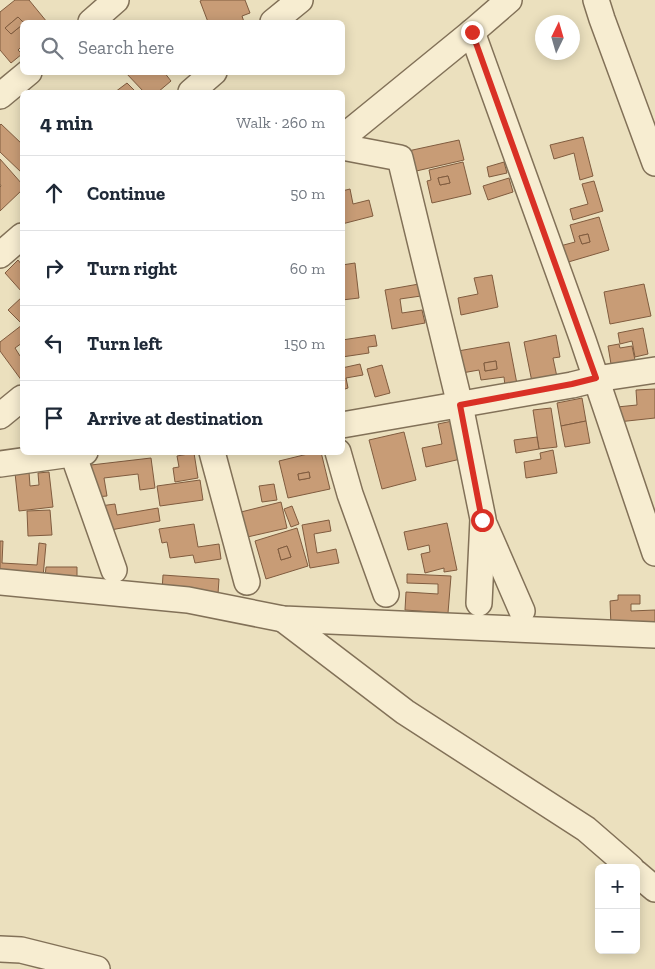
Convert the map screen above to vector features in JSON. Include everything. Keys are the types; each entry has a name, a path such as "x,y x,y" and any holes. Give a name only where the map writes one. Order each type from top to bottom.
{"street":[{"path":"93,20 116,0"},
{"path":"275,20 300,0"},
{"path":"345,136 472,32 508,0"},
{"path":"596,0 655,163"},
{"path":"472,32 596,378 655,553"},
{"path":"0,96 26,75"},
{"path":"193,90 211,75"},
{"path":"345,148 400,158 460,405 482,520 522,611"},
{"path":"0,255 20,238"},
{"path":"345,424 460,405 596,378 655,370"},
{"path":"0,416 20,400"},
{"path":"0,464 65,455"},
{"path":"80,455 114,570"},
{"path":"213,455 247,582"},
{"path":"339,455 350,494 386,594"},
{"path":"479,603 482,520"},
{"path":"0,582 188,600 283,619 655,635"},
{"path":"283,619 405,712 586,829 626,864"},
{"path":"640,876 655,889"},
{"path":"0,949 21,950 97,969"}],"building":[{"path":"15,0 29,0 45,20 21,20 18,17 5,28 11,34 20,27 20,48 18,50 20,56 11,63 0,50 0,12"},
{"path":"245,0 250,13 242,16 243,20 207,20 200,1"},
{"path":"18,17 21,20 20,27 11,34 5,28"},
{"path":"128,75 166,75 171,81 160,90 142,90"},
{"path":"127,83 134,90 118,90"},
{"path":"0,125 20,142 20,171 0,152"},
{"path":"583,137 593,176 580,180 574,153 554,159 550,145"},
{"path":"459,140 464,160 412,172 408,151"},
{"path":"0,159 20,182 20,192 0,211 1,186"},
{"path":"463,162 471,194 432,203 427,181 431,180 429,170","holes":["448,176 450,183 440,185 438,178"]},
{"path":"504,162 507,173 489,177 487,167"},
{"path":"448,176 450,183 440,185 438,178"},
{"path":"509,178 513,192 488,200 483,186"},
{"path":"594,181 603,211 573,220 570,209 588,204 582,184"},
{"path":"350,189 353,204 369,200 373,216 345,223 345,190"},
{"path":"599,217 609,250 565,263 560,246 575,242 570,225","holes":["588,234 590,242 582,244 579,236"]},
{"path":"588,234 590,242 582,244 579,236"},
{"path":"18,260 20,262 20,290 5,273"},
{"path":"355,263 359,298 345,300 345,265"},
{"path":"492,275 498,307 461,315 458,298 478,294 474,278"},
{"path":"419,284 421,296 400,299 402,313 422,310 425,323 392,329 385,290"},
{"path":"644,284 651,316 610,324 604,292"},
{"path":"20,299 20,322 8,310"},
{"path":"20,327 20,344 15,348 20,356 20,378 0,351 0,342"},
{"path":"643,328 648,354 635,357 632,341 620,344 618,333"},
{"path":"375,335 377,346 368,347 369,353 345,357 345,340"},
{"path":"556,335 560,357 553,358 557,377 532,382 524,342"},
{"path":"509,342 517,384 505,386 504,377 481,380 479,370 462,373 458,351","holes":["496,361 497,369 485,371 484,363"]},
{"path":"619,344 620,348 632,346 635,360 611,364 608,346"},
{"path":"496,361 497,369 485,371 484,363"},
{"path":"360,364 363,375 346,378 348,388 345,389 345,367"},
{"path":"382,365 390,393 375,397 367,369"},
{"path":"655,389 655,418 618,422 617,407 637,405 636,390"},
{"path":"582,398 586,421 561,426 557,403"},
{"path":"551,408 557,447 539,449 533,410"},
{"path":"457,420 465,458 426,467 422,448 442,444 438,424"},
{"path":"586,421 590,443 565,447 561,426"},
{"path":"404,432 416,480 382,489 369,440"},
{"path":"537,437 539,449 516,453 514,440"},
{"path":"553,450 557,473 526,478 524,462 541,459 540,453"},
{"path":"194,455 198,478 175,482 173,468 179,467 177,456"},
{"path":"304,455 322,455 330,489 288,498 279,461","holes":["309,472 310,478 299,480 298,474"]},
{"path":"151,458 155,488 140,490 138,474 104,478 107,496 95,497 91,465"},
{"path":"29,472 30,486 39,485 38,473 49,472 53,507 19,511 15,473"},
{"path":"309,472 310,478 299,480 298,474"},
{"path":"200,480 203,500 160,506 157,486"},
{"path":"274,484 277,500 262,502 259,486"},
{"path":"281,502 287,528 243,538 237,513"},
{"path":"115,504 117,515 158,508 160,521 105,531 100,506"},
{"path":"292,506 299,524 291,527 284,509"},
{"path":"50,510 52,535 28,536 27,511"},
{"path":"329,520 331,531 314,534 317,553 336,549 339,563 310,568 302,525"},
{"path":"447,523 457,570 444,572 444,568 425,573 421,554 430,552 429,545 408,550 404,532"},
{"path":"194,524 198,547 219,544 221,559 195,563 193,555 170,558 167,542 162,543 159,529"},
{"path":"297,528 308,566 266,579 255,541","holes":["287,546 291,557 281,560 278,549"]},
{"path":"0,541 3,541 2,563 37,565 39,543 46,544 43,577 0,574"},
{"path":"287,546 291,557 281,560 278,549"},
{"path":"46,567 77,567 77,578 45,577"},
{"path":"407,574 451,576 448,613 405,610 406,592 438,594 438,584 407,583"},
{"path":"163,575 219,579 218,594 162,591"},
{"path":"618,595 640,595 640,604 631,604 631,611 655,610 655,625 611,626 610,601 618,600"}],"route":[{"path":"472,32 596,378 460,405 482,520"}]}
